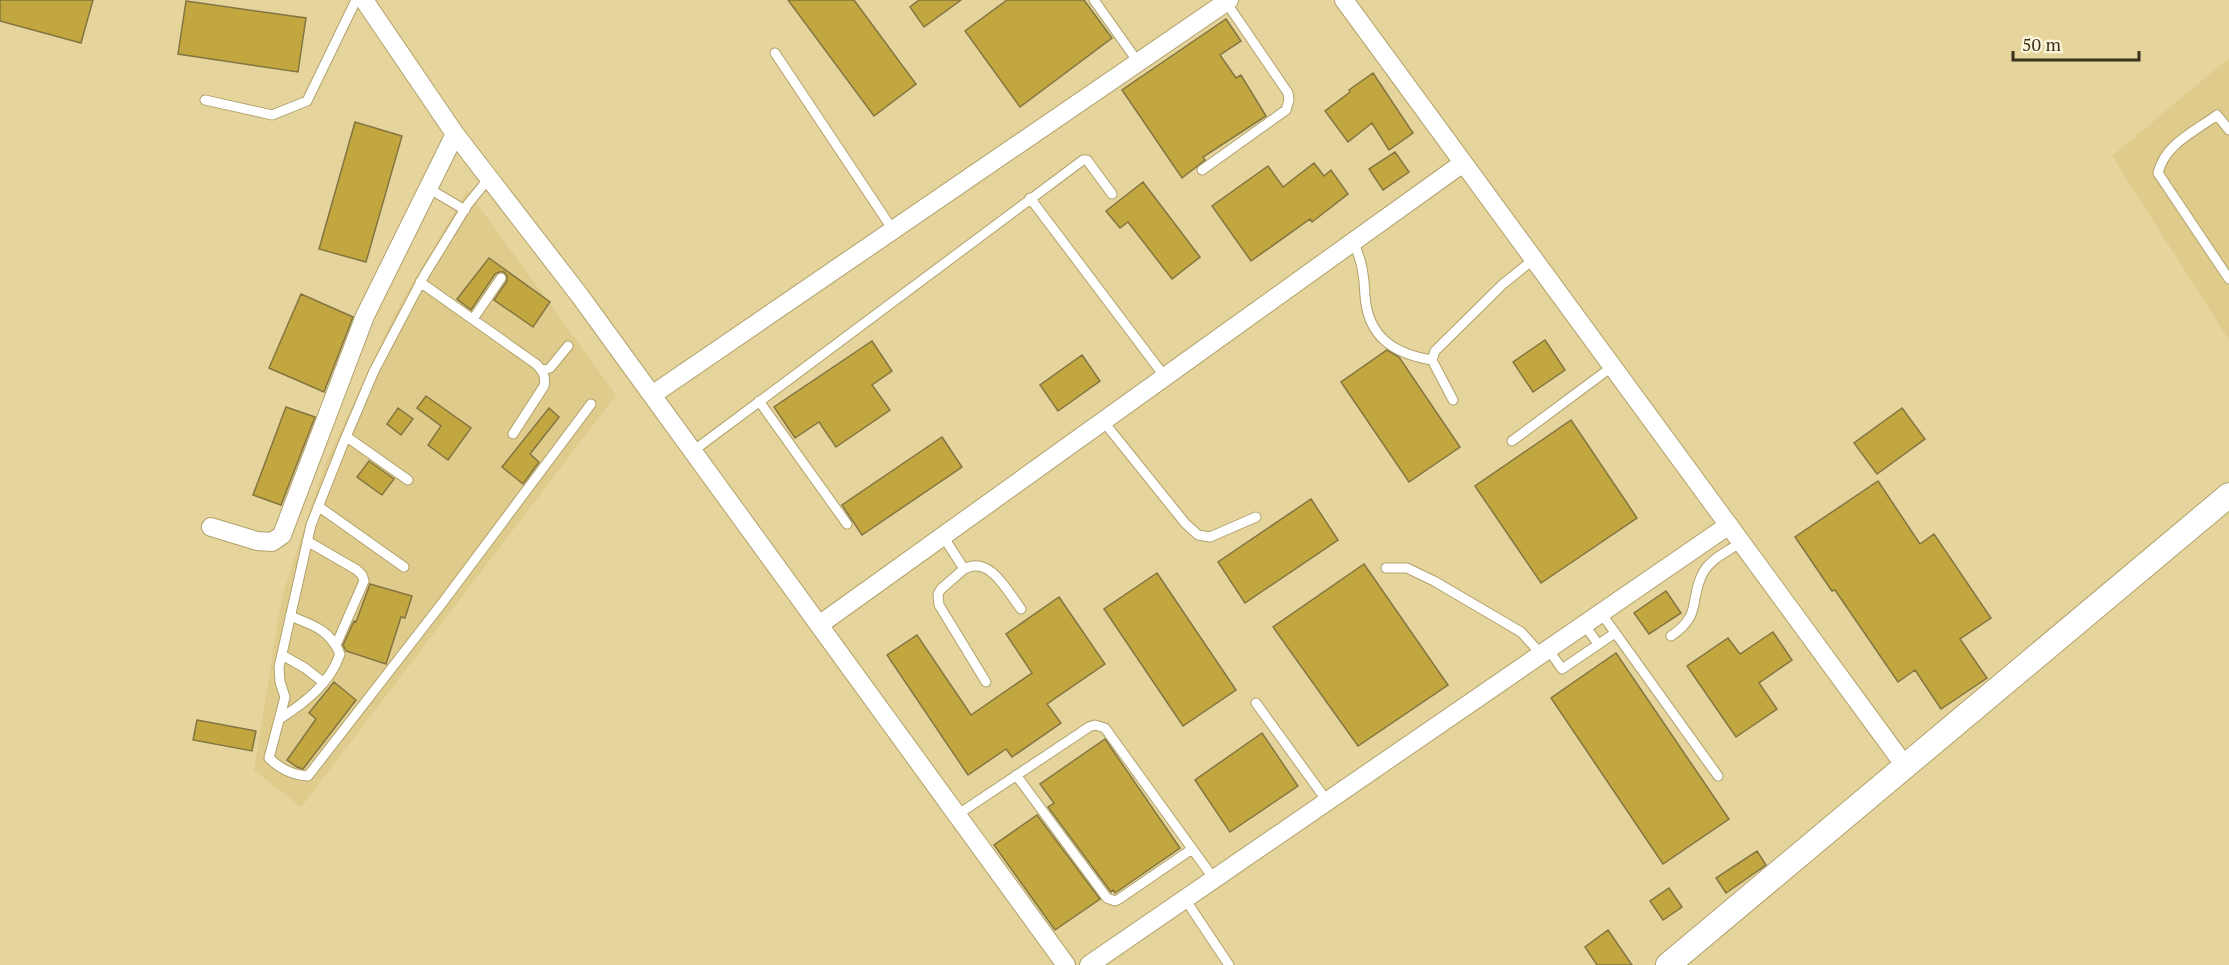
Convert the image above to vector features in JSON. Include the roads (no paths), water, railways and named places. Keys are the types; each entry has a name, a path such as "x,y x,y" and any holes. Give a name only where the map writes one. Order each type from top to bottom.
{"street":[{"path":"364,0 455,134 580,296 1066,965"},
{"path":"1344,0 1905,766"},
{"path":"652,395 1227,1"},
{"path":"211,526 257,541 272,542 282,535 365,316 455,134"},
{"path":"819,625 1463,163"},
{"path":"1668,965 2229,495"},
{"path":"1089,965 1729,525"}],"lane":[{"path":"205,100 272,115 307,101 356,0"},
{"path":"1094,0 1138,62"},
{"path":"1202,170 1286,110 1290,100 1288,93 1227,1"},
{"path":"775,53 893,230"},
{"path":"2229,130 2217,116 2170,148 2161,160 2158,173 2229,279"},
{"path":"693,451 1084,159 1112,194"},
{"path":"489,178 465,210 420,282 374,371 318,506 307,542 279,667 280,682 285,697 269,758 287,772 298,776 308,776 443,602 591,404"},
{"path":"428,188 465,210"},
{"path":"1030,198 1165,377"},
{"path":"1353,242 1361,258 1369,315 1376,331 1384,341 1410,357 1431,360"},
{"path":"1431,360 1435,351 1503,284 1534,259"},
{"path":"473,319 501,278"},
{"path":"420,282 542,370 546,378 544,386 513,434"},
{"path":"542,370 550,368 568,346"},
{"path":"1431,360 1453,400"},
{"path":"1512,441 1612,366"},
{"path":"759,401 848,524"},
{"path":"1103,421 1185,523 1198,535 1210,537 1256,517"},
{"path":"346,437 408,480"},
{"path":"318,506 404,567"},
{"path":"943,536 964,569"},
{"path":"307,542 357,570 364,581 336,645"},
{"path":"1671,636 1685,627 1693,613 1703,572 1710,564 1741,542"},
{"path":"986,682 939,605 938,594 964,569 977,564 987,567 1021,609"},
{"path":"1386,568 1407,568 1434,581 1521,632 1562,669 1615,633"},
{"path":"1601,613 1718,776"},
{"path":"281,718 310,698 334,669 340,654 336,645 324,632 290,616"},
{"path":"1584,624 1598,644"},
{"path":"282,655 323,682"},
{"path":"1256,703 1327,801"},
{"path":"957,815 1089,727 1100,725 1106,728 1214,879"},
{"path":"1017,775 1110,900 1119,899 1192,849"},
{"path":"1185,899 1229,965"}]}
